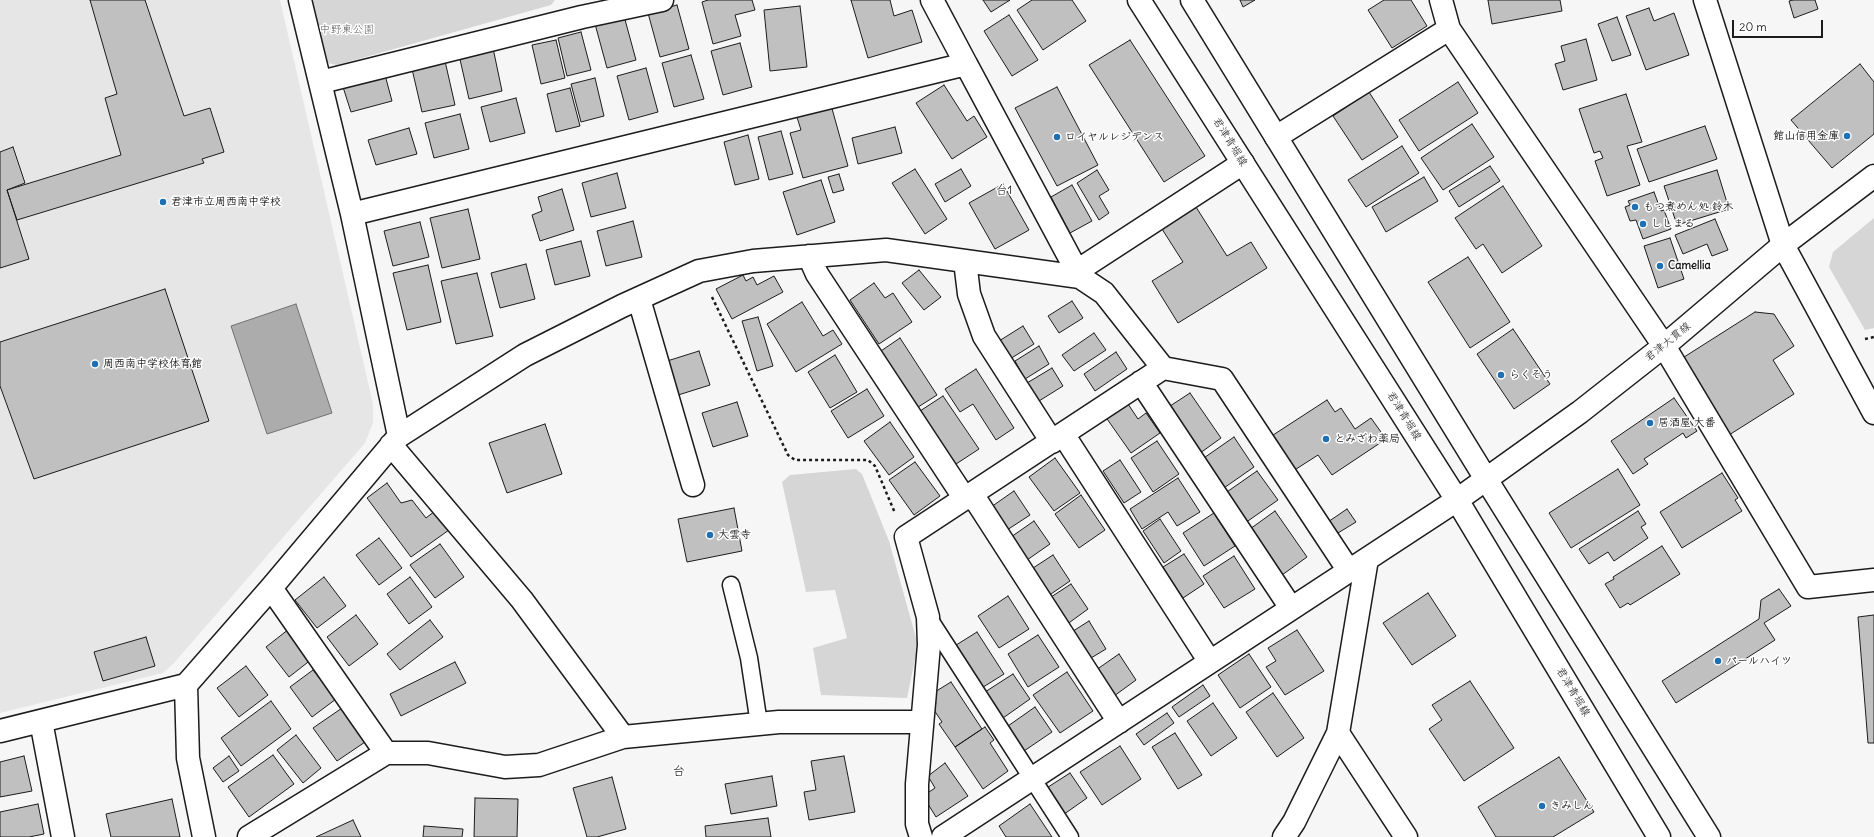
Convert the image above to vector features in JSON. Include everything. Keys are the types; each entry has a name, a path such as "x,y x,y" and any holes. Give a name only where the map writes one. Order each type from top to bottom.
{"street":[{"path":"300,0 352,214 395,440 522,600 623,737"},
{"path":"321,82 580,9 662,0"},
{"path":"932,0 1078,274 1104,293 1163,368 1222,379 1358,565 1338,733 1294,822 1284,837"},
{"name":"君津青堀線","path":"1139,0 1457,500 1659,837"},
{"path":"1192,0 1486,479 1709,837"},
{"path":"1440,0 1449,29 1664,346 1808,587 1874,580"},
{"path":"1705,0 1783,245 1874,413"},
{"path":"1276,137 1449,29"},
{"path":"352,214 966,64"},
{"path":"0,731 186,685 271,588 395,440 525,355 699,271 753,261 886,250 1078,274 1243,163"},
{"name":"君津大貫線","path":"943,837 1457,500 1580,412 1664,346 1783,245 1874,176"},
{"path":"809,256 817,274 1119,722"},
{"path":"965,261 969,294 984,336 1057,438 1210,662"},
{"path":"639,299 693,485"},
{"path":"921,837 918,824 917,784 929,645 928,616 906,537 1163,368"},
{"path":"1141,382 1292,608"},
{"path":"271,588 386,753"},
{"path":"186,685 188,758 204,837"},
{"path":"41,721 63,837"},
{"path":"249,837 386,753 428,753 505,767 539,765 623,737 779,722 922,722"},
{"path":"1338,733 1406,837"}],"lane":[{"path":"731,585 749,658 759,724"},
{"path":"928,616 1070,837"}],"path":[{"path":"699,271 788,455 795,460 868,460 875,466 906,537"}],"shaded area":[{"name":"君津市立周西南中学校","path":"0,0 280,0 373,404 373,423 365,443 174,663 163,673 0,713"},
{"path":"296,304 332,413 267,434 231,326"}],"green space":[{"name":"中野東公園","path":"309,0 555,0 551,5 337,65 328,63 322,57"},
{"path":"1874,218 1874,328 1865,330 1829,267 1833,252"},
{"path":"856,469 862,474 889,541 918,645 907,698 821,695 813,648 847,638 835,590 806,592 782,482 790,475"}],"building":[{"path":"90,0 145,0 184,116 210,108 224,152 202,159 204,163 17,220 7,190 121,155 105,98 117,94"},
{"path":"708,0 752,0 755,10 735,15 741,36 713,44 702,2"},
{"path":"851,0 890,0 894,16 912,10 922,42 868,58"},
{"path":"983,0 1010,0 991,12"},
{"path":"1032,0 1072,0 1086,21 1043,50 1017,10"},
{"path":"1240,0 1255,0 1243,7"},
{"path":"1384,0 1411,0 1427,26 1392,48 1368,10"},
{"path":"1488,0 1560,0 1562,11 1492,24"},
{"path":"1815,0 1818,9 1794,18 1789,1"},
{"path":"677,5 689,49 660,57 648,13"},
{"path":"800,6 807,67 770,71 764,10"},
{"path":"1649,8 1654,21 1674,13 1689,55 1646,70 1626,16"},
{"path":"1009,15 1038,60 1012,76 984,31"},
{"path":"624,16 636,60 607,68 595,24"},
{"path":"1617,17 1631,55 1612,61 1598,24"},
{"path":"581,32 591,70 567,76 558,38"},
{"path":"1586,39 1597,80 1563,90 1555,64 1565,61 1561,46"},
{"path":"556,40 565,78 541,84 532,45"},
{"path":"1130,40 1205,156 1164,182 1089,65"},
{"path":"740,43 752,87 723,95 711,51"},
{"path":"493,48 502,91 469,99 459,55"},
{"path":"691,55 704,99 674,107 662,63"},
{"path":"445,61 455,105 422,112 412,69"},
{"path":"1860,64 1874,82 1874,134 1832,168 1791,120"},
{"path":"646,68 658,112 629,120 617,76"},
{"path":"385,75 392,101 351,112 343,87"},
{"path":"595,78 604,116 581,122 571,84"},
{"path":"1458,82 1478,113 1419,151 1399,120"},
{"path":"944,85 967,121 974,116 987,137 952,159 916,103"},
{"name":"ロイヤルレジデンス","path":"1057,87 1098,165 1057,186 1015,108"},
{"path":"570,88 580,126 556,132 547,94"},
{"path":"1369,92 1398,137 1362,160 1333,116"},
{"path":"1626,94 1642,142 1627,146 1640,185 1607,196 1595,161 1603,158 1600,151 1594,153 1579,109"},
{"path":"516,98 525,133 490,142 481,107"},
{"path":"831,105 848,166 803,178 790,133 801,130 796,114"},
{"path":"460,114 469,149 434,158 425,123"},
{"path":"1472,124 1494,157 1443,190 1421,158"},
{"path":"1705,126 1717,159 1649,182 1637,149"},
{"path":"895,127 902,153 858,164 852,138"},
{"path":"409,128 417,154 376,165 368,140"},
{"path":"781,131 793,174 769,180 758,137"},
{"path":"748,135 759,179 735,185 724,142"},
{"path":"1402,146 1419,173 1366,207 1348,180"},
{"path":"13,147 25,183 7,190 29,259 0,268 0,152"},
{"path":"1490,166 1500,181 1459,207 1449,191"},
{"path":"915,169 947,219 925,234 892,183"},
{"path":"961,169 971,186 945,202 935,184"},
{"path":"1097,170 1109,190 1099,196 1109,213 1099,220 1077,183"},
{"path":"1717,170 1729,209 1677,225 1664,186"},
{"path":"617,173 626,208 591,217 582,183"},
{"path":"839,174 844,190 833,193 828,177"},
{"path":"1424,177 1438,201 1386,232 1372,207"},
{"path":"821,180 835,222 797,235 783,192"},
{"path":"1003,184 1029,230 995,249 969,203"},
{"path":"1072,185 1092,221 1070,233 1051,197"},
{"path":"1503,186 1542,246 1502,273 1483,244 1476,249 1455,218"},
{"path":"562,189 574,230 540,241 532,215 542,211 538,197"},
{"path":"1654,192 1661,211 1664,210 1671,229 1643,239 1636,220 1630,221 1625,207 1630,205 1628,201"},
{"path":"1196,207 1227,256 1251,242 1267,268 1178,323 1152,281 1183,262 1162,229"},
{"path":"468,209 480,259 442,268 430,218"},
{"path":"1715,219 1728,250 1712,256 1707,244 1683,254 1675,235"},
{"path":"633,221 642,257 606,266 597,231"},
{"path":"420,222 429,257 393,266 384,231"},
{"path":"1670,238 1684,279 1658,288 1644,246"},
{"path":"581,241 590,276 555,285 546,250"},
{"path":"1468,257 1510,322 1470,348 1428,282"},
{"path":"526,264 535,299 500,308 491,273"},
{"path":"428,265 441,322 407,330 393,273"},
{"path":"919,270 941,297 924,310 902,283"},
{"path":"477,273 493,336 456,344 441,281"},
{"path":"743,275 746,281 753,277 757,285 774,276 783,292 732,319 716,289"},
{"path":"874,283 885,298 893,293 912,322 879,344 850,300"},
{"name":"周西南中学校体育館","path":"165,289 209,421 34,479 0,386 0,342"},
{"path":"1072,301 1083,318 1059,333 1048,316"},
{"path":"802,302 823,336 833,330 842,344 796,372 767,324"},
{"path":"1755,312 1774,314 1794,346 1773,360 1794,394 1729,435 1681,359"},
{"path":"758,317 773,366 757,371 742,321"},
{"path":"1023,326 1034,344 1010,359 999,341"},
{"path":"1513,329 1550,384 1514,409 1477,354"},
{"path":"1094,333 1106,350 1074,371 1062,355"},
{"path":"900,338 937,395 915,409 878,353"},
{"path":"1039,346 1049,364 1025,379 1015,361"},
{"path":"699,351 710,385 675,396 664,362"},
{"path":"1116,352 1127,369 1095,391 1084,374"},
{"path":"835,355 857,392 830,408 808,372"},
{"path":"1052,368 1063,386 1039,401 1027,383"},
{"path":"976,369 1014,428 996,440 973,404 960,412 945,389"},
{"path":"867,389 884,416 848,438 831,411"},
{"path":"1190,393 1221,438 1196,456 1164,410"},
{"path":"943,396 979,449 953,466 917,413"},
{"path":"1674,398 1697,431 1686,438 1683,433 1644,459 1648,464 1633,474 1611,441"},
{"path":"1327,400 1335,412 1341,408 1355,429 1371,418 1386,439 1332,475 1318,455 1293,471 1270,437"},
{"path":"1126,401 1138,419 1146,413 1160,433 1131,453 1105,416"},
{"path":"737,402 748,436 713,447 702,413"},
{"path":"890,422 914,457 889,475 864,441"},
{"path":"545,424 562,474 507,493 489,443"},
{"path":"1234,437 1254,467 1221,490 1201,460"},
{"path":"1157,441 1179,474 1153,492 1131,458"},
{"path":"1055,458 1080,493 1054,511 1029,477"},
{"path":"1120,460 1141,492 1124,503 1103,471"},
{"path":"915,462 940,496 914,515 889,480"},
{"path":"1618,469 1640,505 1571,548 1549,513"},
{"path":"1257,471 1278,500 1245,523 1224,494"},
{"path":"1722,473 1738,498 1735,500 1742,511 1682,548 1660,512"},
{"path":"1178,478 1200,512 1177,526 1168,512 1142,529 1130,509"},
{"path":"387,483 401,503 412,500 426,518 435,511 449,530 411,557 367,498"},
{"path":"1014,491 1030,515 1007,530 991,507"},
{"path":"1081,495 1105,530 1079,548 1055,514"},
{"name":"大雲寺","path":"734,508 742,551 687,562 678,519"},
{"path":"1347,509 1356,522 1333,536 1325,524"},
{"path":"1275,511 1307,557 1282,575 1250,529"},
{"path":"1638,511 1646,524 1641,527 1648,538 1614,561 1608,552 1589,564 1579,549"},
{"path":"1214,513 1235,546 1204,566 1183,533"},
{"path":"1160,519 1181,551 1164,563 1143,531"},
{"path":"1034,521 1050,544 1027,560 1011,537"},
{"path":"379,538 402,568 379,585 356,555"},
{"path":"440,544 464,577 435,598 410,565"},
{"path":"1662,546 1680,574 1630,605 1628,603 1620,608 1605,584 1614,579 1613,577"},
{"path":"1184,554 1204,584 1183,598 1163,567"},
{"path":"1053,555 1070,581 1048,596 1030,570"},
{"path":"1234,556 1255,589 1224,608 1203,576"},
{"path":"324,577 346,606 317,628 295,600"},
{"path":"410,577 432,607 409,624 387,594"},
{"path":"1071,584 1088,609 1066,625 1048,599"},
{"name":"パールハイツ","path":"1779,589 1791,606 1764,623 1775,640 1676,703 1662,681 1759,619 1761,600"},
{"path":"1428,593 1456,636 1412,665 1383,623"},
{"path":"1008,596 1029,629 999,648 978,616"},
{"path":"356,615 378,644 349,666 327,637"},
{"path":"1874,615 1874,743 1868,743 1858,617"},
{"path":"430,620 443,637 400,670 387,654"},
{"path":"1089,621 1106,649 1086,661 1070,633"},
{"path":"289,629 312,659 289,677 266,647"},
{"path":"1297,630 1324,671 1285,695 1266,667 1276,661 1268,648"},
{"path":"977,632 1004,674 980,689 953,647"},
{"path":"1038,635 1059,667 1028,687 1008,654"},
{"path":"146,637 155,666 103,681 94,652"},
{"path":"1119,654 1136,680 1114,696 1096,670"},
{"path":"1249,654 1271,687 1240,708 1218,675"},
{"path":"455,662 466,683 401,716 390,694"},
{"path":"246,666 268,695 239,717 217,688"},
{"path":"313,670 336,699 312,717 290,687"},
{"path":"1067,672 1093,711 1060,733 1033,695"},
{"path":"1013,674 1030,699 1003,718 985,692"},
{"path":"1470,681 1514,748 1464,781 1429,729 1442,720 1432,705"},
{"path":"951,682 982,729 955,747 939,724 942,722 932,707 936,704 930,695"},
{"path":"1203,685 1210,696 1179,717 1172,707"},
{"path":"1273,693 1304,738 1277,757 1246,712"},
{"path":"271,701 291,729 241,766 221,738"},
{"path":"1213,703 1237,738 1211,756 1187,721"},
{"path":"345,706 368,740 337,761 313,728"},
{"path":"1035,707 1052,732 1024,751 1008,726"},
{"path":"1167,713 1174,723 1144,745 1136,734"},
{"path":"985,727 994,740 990,743 1008,771 983,789 955,747"},
{"path":"1175,733 1202,775 1178,789 1152,747"},
{"path":"296,735 321,768 303,783 277,750"},
{"path":"1120,746 1141,779 1102,805 1080,772"},
{"path":"273,755 294,784 249,817 228,787"},
{"path":"24,756 32,791 0,797 0,762"},
{"path":"229,756 239,771 223,782 213,768"},
{"path":"844,756 855,812 809,820 804,792 816,790 811,761"},
{"path":"1559,757 1594,812 1553,837 1496,837 1478,807"},
{"path":"945,763 968,796 936,817 923,796 935,788 928,776"},
{"path":"1070,773 1087,798 1060,817 1042,791"},
{"path":"772,776 777,806 731,814 725,784"},
{"path":"612,777 626,829 597,837 587,837 573,788"},
{"path":"475,798 518,799 517,837 474,837"},
{"path":"172,799 180,837 111,837 106,814"},
{"path":"38,804 44,834 29,837 0,837 0,812"},
{"path":"1030,804 1052,837 1006,837 999,826"},
{"path":"768,818 771,837 706,837 705,826"},
{"path":"353,820 361,837 316,837"},
{"path":"424,826 463,829 462,837 423,837"}],"place":[{"name":"館山信用金庫","path":"1847,136"},
{"name":"ロイヤルレジデンス","path":"1057,137"},
{"name":"君津市立周西南中学校","path":"163,202"},
{"name":"もつ煮めん処 鈴木","path":"1635,207"},
{"name":"ししまる","path":"1643,224"},
{"name":"Camellia","path":"1660,266"},
{"name":"周西南中学校体育館","path":"95,364"},
{"name":"らくそう","path":"1501,375"},
{"name":"居酒屋 大番","path":"1650,423"},
{"name":"とみざわ薬局","path":"1326,439"},
{"name":"大雲寺","path":"710,535"},
{"name":"パールハイツ","path":"1718,661"},
{"name":"きみしん","path":"1542,806"}],"district":[{"name":"台1","path":"1004,191"},
{"name":"台","path":"679,771"}]}
